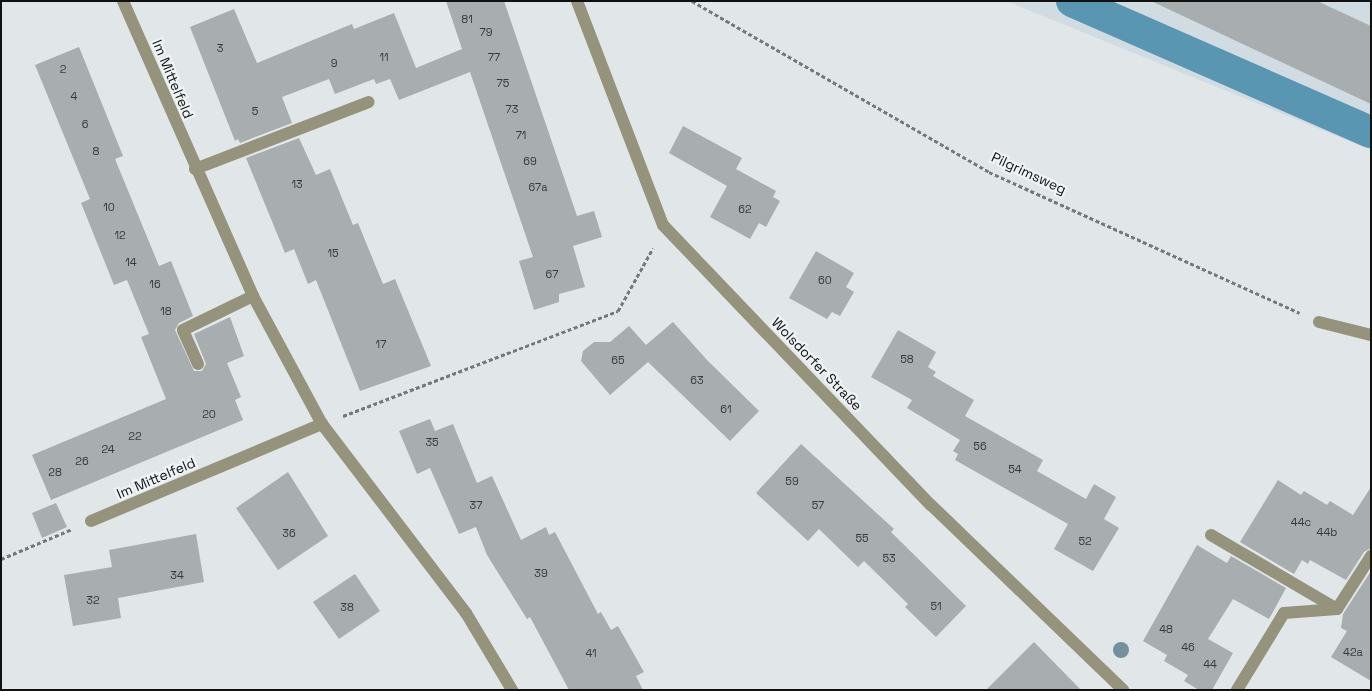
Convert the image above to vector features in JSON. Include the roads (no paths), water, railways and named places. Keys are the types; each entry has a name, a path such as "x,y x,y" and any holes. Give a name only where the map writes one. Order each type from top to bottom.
{"street":[{"name":"Im Mittelfeld","path":"123,1 253,296 322,424 466,613 512,690"},
{"name":"Wolsdorfer Straße","path":"577,1 653,205 663,225 931,505 1123,690"},
{"path":"195,168 370,102"},
{"path":"198,364 183,330 253,296"},
{"path":"1319,322 1371,335"},
{"name":"Im Mittelfeld","path":"91,522 322,424"},
{"path":"1211,535 1337,609"},
{"path":"1337,609 1371,556"},
{"path":"1237,690 1284,613 1337,609"}],"waterway":[{"path":"1072,1 1371,132"}]}
